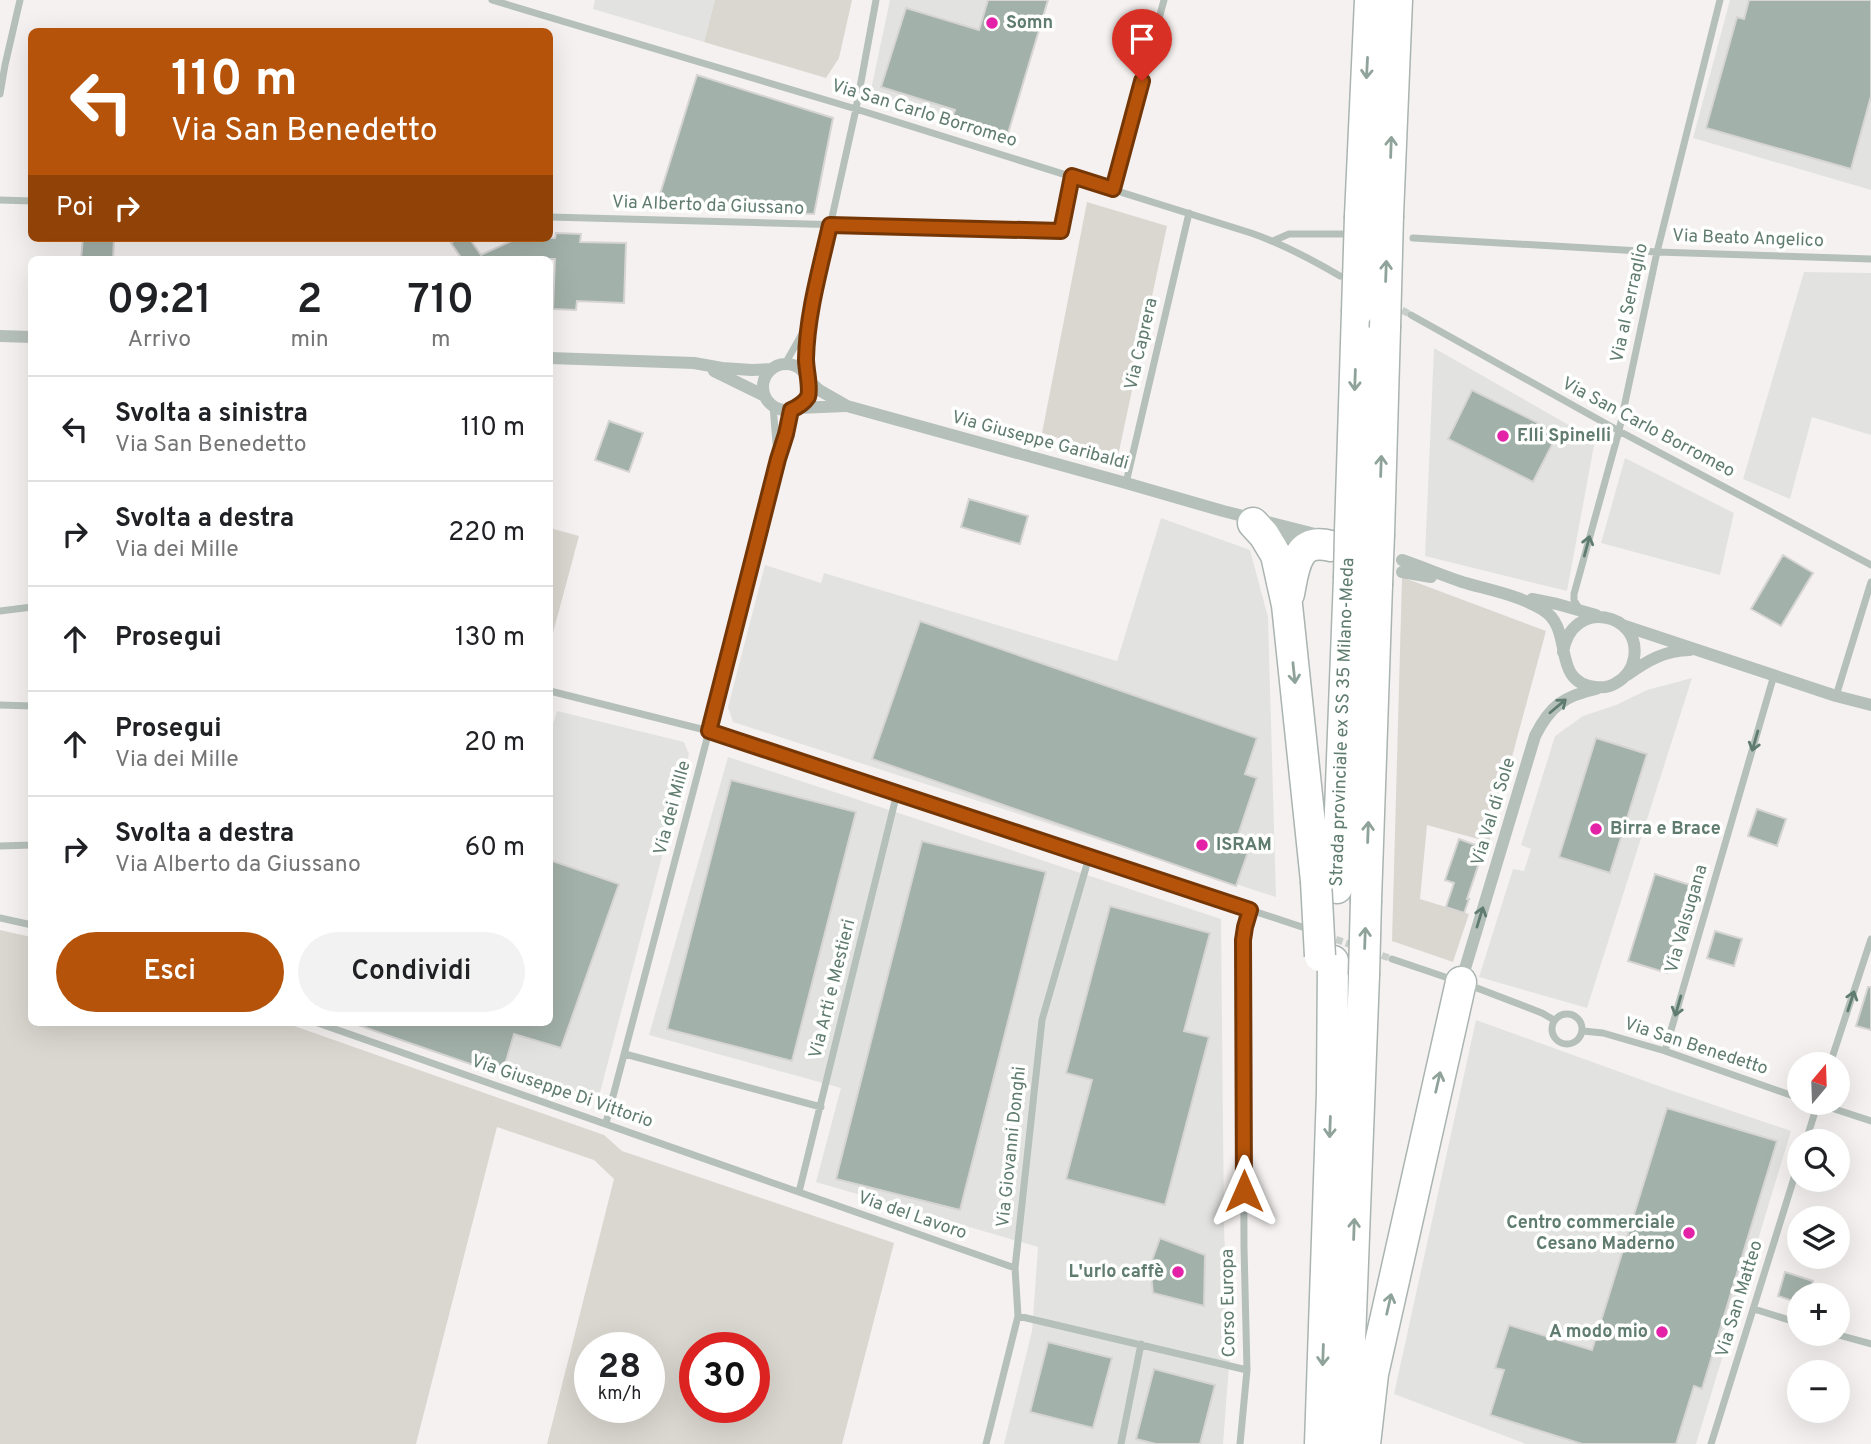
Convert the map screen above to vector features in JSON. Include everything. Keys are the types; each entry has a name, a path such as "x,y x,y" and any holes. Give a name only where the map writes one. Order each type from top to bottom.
{"highway":[{"name":"Strada provinciale ex SS 35 Milano-Meda","path":"1370,0 1363,222 1357,312 1330,542 1382,574"},
{"name":"Strada provinciale ex SS 35 Milano-Meda","path":"1346,1444 1366,900 1382,574 1379,534 1385,328 1363,222 1397,0"},
{"path":"1254,523 1264,535 1280,565 1326,885"},
{"path":"1287,605 1295,566 1301,554 1330,542"},
{"name":"Strada provinciale ex SS 35 Milano-Meda","path":"1320,1444 1332,1092 1326,958 1326,885 1382,574"},
{"path":"1365,1444 1373,1374 1461,982"}],"street":[{"path":"0,94 20,0"},
{"name":"Via San Carlo Borromeo","path":"492,0 856,108 1189,213 1273,241 1340,275"},
{"path":"694,363 732,379 778,409 794,409 807,397 810,389 809,321 856,108 876,0"},
{"path":"1113,189 1164,0"},
{"name":"Via al Serraglio","path":"1581,611 1574,600 1574,594 1619,431 1657,252 1720,0"},
{"name":"Via Alberto da Giussano","path":"553,217 1061,231 1072,176"},
{"path":"0,200 28,201"},
{"name":"Via Caprera","path":"1126,482 1189,213"},
{"path":"1273,241 1289,234 1363,222"},
{"name":"Via Beato Angelico","path":"1413,238 1657,252 1871,259"},
{"name":"Via San Carlo Borromeo","path":"1411,315 1619,431 1871,565"},
{"path":"769,401 764,382 767,374 779,366 809,321"},
{"path":"0,336 28,337"},
{"path":"553,358 694,363 752,370 779,366 797,367 808,379"},
{"name":"Via Giuseppe Garibaldi","path":"808,379 819,390 847,406 1126,482 1330,542"},
{"name":"Via dei Mille","path":"769,401 778,459"},
{"name":"Via Giuseppe Garibaldi","path":"794,409 847,406"},
{"name":"Via dei Mille","path":"606,1124 778,459 794,409"},
{"name":"Via Giuseppe Garibaldi","path":"1223,511 1254,523 1330,542"},
{"path":"1382,574 1462,582 1532,603 1553,617 1560,634 1565,663 1579,682 1590,686 1601,688 1613,685 1658,656 1673,651 1700,651"},
{"path":"1836,696 1871,582"},
{"path":"1515,597 1547,602 1612,619 1622,625 1700,651 1871,705"},
{"path":"0,611 28,608"},
{"path":"1563,652 1570,631 1578,623 1600,616"},
{"path":"1622,625 1630,634 1634,645 1634,657 1623,678"},
{"name":"Via Valsugana","path":"1665,1051 1774,675"},
{"name":"Via Val di Sole","path":"1461,982 1535,736 1554,707 1569,697 1601,688"},
{"path":"553,692 709,731 1305,929"},
{"path":"0,705 28,706"},
{"name":"Via Arti e Mestieri","path":"799,1192 897,793"},
{"path":"0,846 28,845"},
{"name":"Via Giovanni Donghi","path":"986,1444 1018,1316 1015,1268 1042,1020 1089,857"},
{"name":"Corso Europa","path":"1240,1444 1247,1370 1243,940 1250,910"},
{"path":"0,918 28,924"},
{"path":"1834,1052 1871,939"},
{"name":"Via San Benedetto","path":"1392,959 1461,982 1554,1020"},
{"name":"Via San Benedetto","path":"1566,1013 1578,1018 1583,1031 1578,1041 1567,1045 1557,1041 1552,1031 1554,1020 1566,1013"},
{"name":"Via Giuseppe Di Vittorio","path":"326,1026 799,1192"},
{"name":"Via San Benedetto","path":"1583,1031 1603,1033 1665,1051 1787,1094"},
{"path":"625,1054 821,1107"},
{"path":"1850,1114 1871,1121"},
{"name":"Via del Lavoro","path":"799,1192 1015,1268"},
{"name":"Via San Matteo","path":"1710,1444 1790,1192"},
{"path":"1754,1309 1787,1319"},
{"path":"1018,1316 1247,1370"},
{"path":"1850,1338 1871,1344"},
{"path":"1121,1444 1141,1344"}],"shaded area":[{"path":"595,0 715,0 704,42 593,9"},
{"path":"715,0 852,0 839,58 826,78 704,42"},
{"path":"890,0 1048,0 1006,140 869,99"},
{"path":"1730,0 1871,0 1871,190 1693,138"},
{"path":"1087,202 1167,226 1118,456 1042,433"},
{"path":"1804,272 1871,273 1871,435 1812,417 1790,499 1743,479"},
{"path":"1434,348 1595,440 1567,591 1425,556"},
{"path":"1625,458 1734,513 1720,575 1601,543"},
{"path":"1161,518 1250,550 1268,617 1276,897 733,722 728,707 765,565 821,583 824,573 1117,661"},
{"path":"553,529 579,536 553,633"},
{"path":"1402,577 1546,631 1489,842 1427,825 1420,899 1469,914 1453,962 1392,941"},
{"path":"1692,678 1587,1008 1479,977 1513,869 1524,871 1531,849 1521,845 1555,736 1583,716 1616,705 1647,690"},
{"path":"557,711 684,742 689,754 598,1100 589,1104 360,1026 553,1026 553,724"},
{"path":"728,757 1221,919 1224,1229 1230,1353 1223,1444 1004,1444 1032,1331 1038,1247 816,1182 841,1088 649,1035"},
{"path":"0,930 28,936 28,1026 294,1026 604,1135 622,1151 894,1243 842,1444 547,1444 574,1337 574,1423 665,1423 665,1332 575,1332 614,1179 594,1160 497,1127 416,1444 0,1444"},
{"path":"1476,1020 1787,1130 1787,1144 1696,1444 1526,1444 1394,1394"}],"building":[{"path":"988,0 1048,0 1006,140 950,123 955,110 881,87 906,8 979,30"},
{"path":"1749,0 1871,0 1871,96 1851,169 1706,128 1737,17 1744,19"},
{"path":"697,75 833,118 814,214 656,207"},
{"path":"556,233 581,234 580,242 626,243 624,303 577,301 576,310 553,309 553,256 460,256 451,243 472,242 481,255 509,242 553,242"},
{"path":"83,242 114,242 113,256 81,256"},
{"name":"F.lli Spinelli","path":"1472,390 1558,433 1533,482 1448,439"},
{"path":"609,421 643,433 629,472 595,460"},
{"path":"969,499 1028,516 1020,544 961,527"},
{"path":"1783,555 1813,573 1781,626 1751,609"},
{"path":"920,621 1257,738 1245,774 1257,778 1234,847 1248,852 1236,886 872,759"},
{"name":"Birra e Brace","path":"1596,738 1647,754 1610,873 1559,857"},
{"path":"731,780 856,812 792,1061 667,1029"},
{"path":"1757,809 1786,819 1777,846 1748,836"},
{"path":"1459,839 1484,848 1464,913 1446,907 1454,883 1445,880"},
{"path":"922,841 1046,872 960,1210 836,1179"},
{"path":"553,861 619,884 561,1048 514,1034 502,1075 361,1026 553,1026"},
{"path":"1655,874 1693,886 1667,973 1628,961"},
{"path":"1110,906 1210,933 1184,1031 1209,1037 1165,1205 1066,1179 1092,1080 1066,1073"},
{"path":"1715,931 1742,939 1734,966 1707,958"},
{"path":"1868,987 1871,987 1871,1030 1856,1026"},
{"name":"Centro commerciale Cesano Maderno","path":"1667,1108 1777,1141 1702,1389 1694,1386 1676,1444 1582,1444 1490,1415 1504,1370 1495,1368 1509,1325 1592,1350"},
{"path":"1160,1238 1205,1255 1204,1306 1153,1293 1150,1266"},
{"path":"1785,1272 1813,1281 1787,1283 1787,1299 1778,1296"},
{"path":"1048,1342 1112,1358 1093,1428 1030,1412"},
{"path":"1154,1369 1215,1385 1200,1444 1156,1444 1136,1439"}],"tunnel":[{"path":"1393,305 1411,315"},
{"path":"1326,936 1358,947"},
{"path":"1372,952 1392,959"}],"place":[{"name":"Somn","path":"992,23"},
{"name":"F.lli Spinelli","path":"1503,436"},
{"name":"Birra e Brace","path":"1596,829"},
{"name":"ISRAM","path":"1202,845"},
{"name":"Centro commerciale Cesano Maderno","path":"1689,1233"},
{"name":"L'urlo caffè","path":"1178,1272"},
{"name":"A modo mio","path":"1662,1332"}],"route":[{"path":"1142,81 1113,189 1072,176 1061,231 830,225 809,321 806,356 810,389 803,403 791,410 709,731 1250,910 1243,940 1244,1191"}]}
